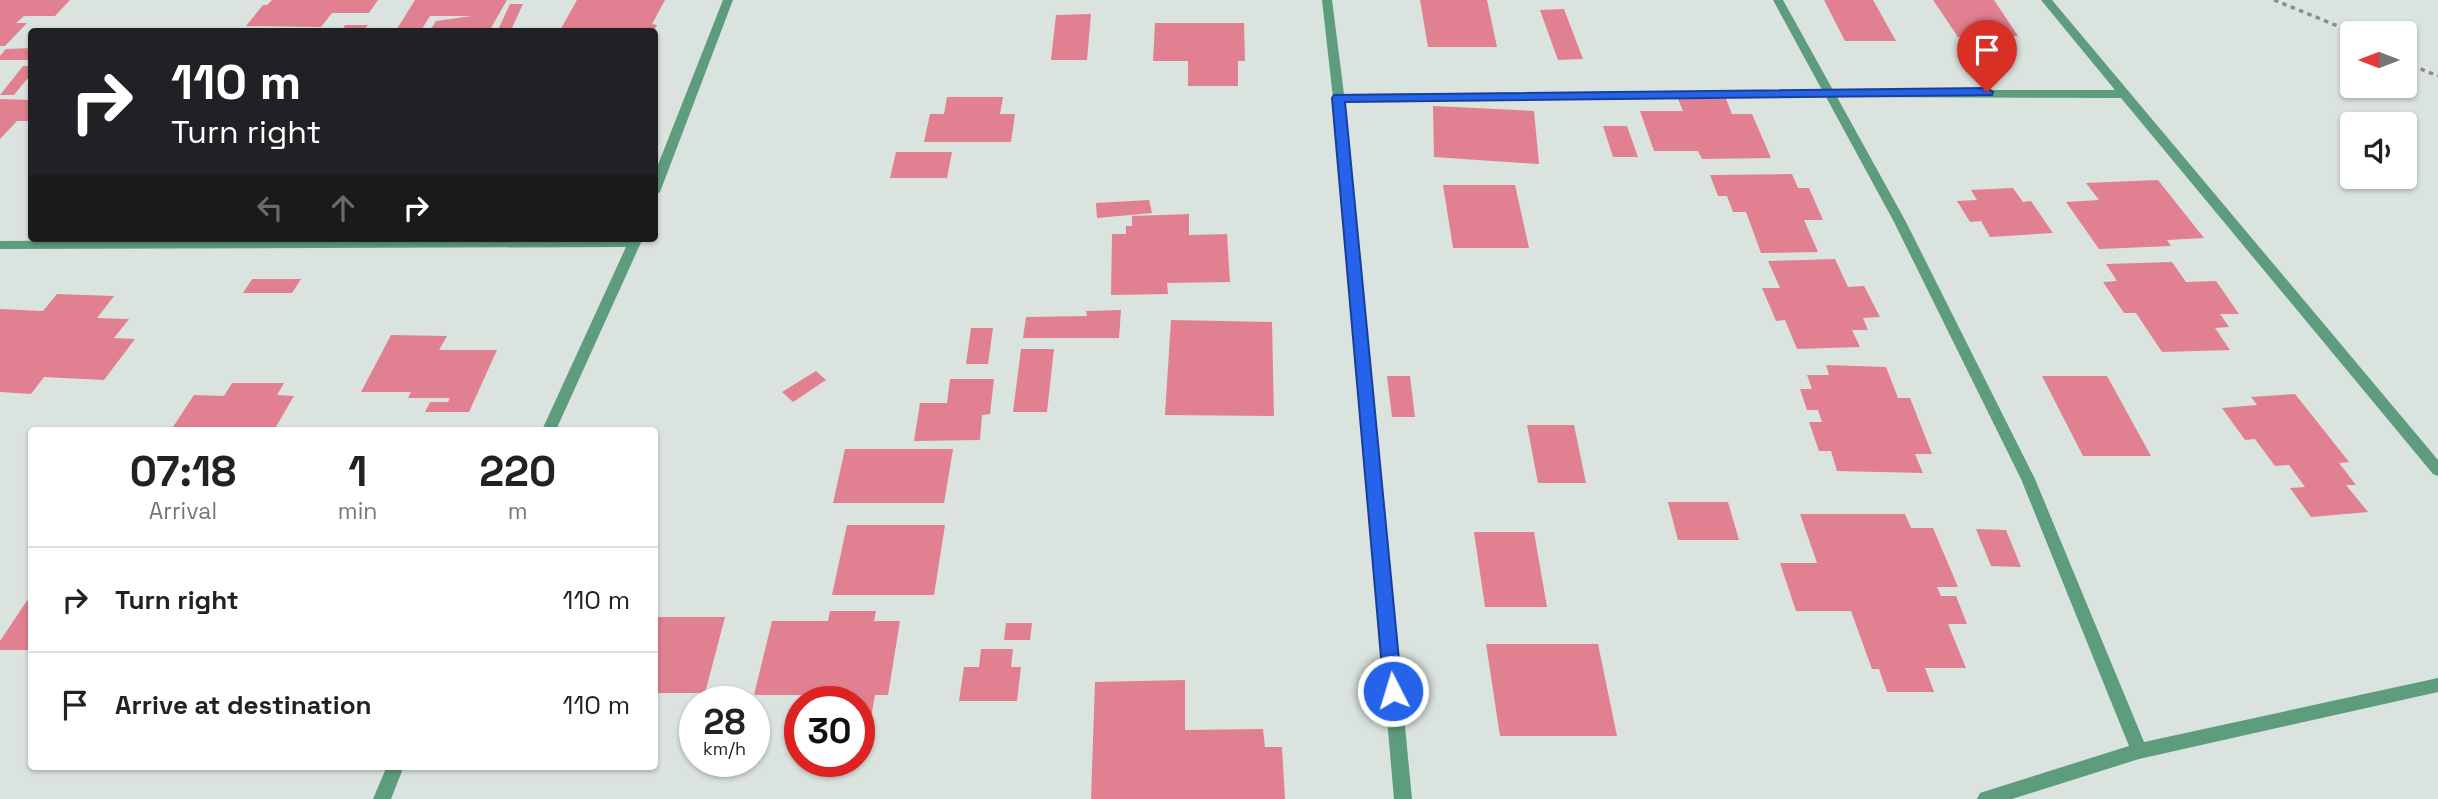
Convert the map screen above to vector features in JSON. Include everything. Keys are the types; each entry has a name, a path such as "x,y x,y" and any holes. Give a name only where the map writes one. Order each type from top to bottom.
{"street":[{"path":"658,182 728,0"},
{"path":"1327,0 1339,98 1403,799"},
{"path":"1778,0 1900,222 2028,479 2139,751"},
{"path":"2046,0 2438,470"},
{"path":"1339,98 1959,92 2124,94"},
{"path":"0,245 382,242"},
{"path":"550,427 635,242"},
{"path":"1986,799 2139,751 2438,685"},
{"path":"382,799 394,770"}],"path":[{"path":"2274,0 2340,27"},
{"path":"2417,67 2438,76"}],"building":[{"path":"0,0 70,0 55,16 24,16 16,23 27,23 5,46 0,46"},
{"path":"272,0 378,0 369,13 332,13 321,27 246,26 263,5"},
{"path":"415,0 507,0 491,28 432,28 436,21 472,16 430,16 422,28 398,28"},
{"path":"577,0 665,0 652,24 657,25 655,28 561,28"},
{"path":"1420,0 1487,0 1497,47 1428,47"},
{"path":"1824,0 1873,0 1896,41 1845,41"},
{"path":"1933,0 1994,0 2018,36 1958,37"},
{"path":"510,4 523,4 512,28 499,28"},
{"path":"1564,9 1583,59 1558,60 1540,10"},
{"path":"1091,14 1087,60 1051,60 1056,15"},
{"path":"1155,23 1244,23 1245,61 1238,61 1238,86 1188,86 1188,61 1153,61"},
{"path":"345,25 368,25 366,28 343,28"},
{"path":"28,48 28,60 0,60 6,49"},
{"path":"23,66 28,66 28,79 14,95 0,95"},
{"path":"947,97 1003,97 1000,114 1015,114 1011,142 924,142 930,114 944,114"},
{"path":"0,99 28,100 28,121 17,121 0,139"},
{"path":"1678,99 1726,99 1732,114 1752,114 1771,158 1702,159 1698,151 1654,151 1640,111 1683,111"},
{"path":"1433,106 1534,111 1539,164 1434,157"},
{"path":"1603,126 1627,126 1638,157 1613,157"},
{"path":"896,152 952,152 947,178 890,178"},
{"path":"1792,174 1798,188 1809,188 1823,220 1804,220 1818,252 1761,253 1746,212 1733,212 1727,196 1718,196 1710,175"},
{"path":"2158,180 2204,238 2167,240 2171,246 2099,249 2066,202 2099,200 2086,183"},
{"path":"1443,185 1515,185 1529,248 1453,248"},
{"path":"2013,188 2023,202 2031,201 2053,233 1990,237 1981,221 1970,222 1957,201 1977,200 1971,190"},
{"path":"1149,200 1152,213 1097,218 1096,203"},
{"path":"1189,214 1189,235 1227,234 1230,282 1167,283 1168,294 1111,295 1112,234 1126,234 1126,226 1132,226 1132,216"},
{"path":"1835,259 1848,287 1864,286 1880,317 1863,318 1868,330 1852,330 1860,347 1797,349 1785,320 1776,321 1762,288 1780,288 1768,261"},
{"path":"2172,262 2186,282 2216,281 2239,314 2220,314 2229,327 2215,328 2230,350 2162,352 2136,313 2124,313 2103,282 2117,281 2106,264"},
{"path":"252,279 301,279 292,293 243,293"},
{"path":"57,294 114,296 97,318 129,319 114,338 135,339 104,380 44,377 31,394 0,392 0,309 43,311"},
{"path":"1121,310 1119,338 1023,338 1026,317 1087,316 1086,311"},
{"path":"1171,320 1272,322 1274,416 1165,415"},
{"path":"971,328 993,328 988,364 966,364"},
{"path":"391,335 447,336 439,350 497,350 469,412 425,412 430,402 448,402 450,398 408,398 411,392 361,392"},
{"path":"1021,349 1054,349 1047,412 1013,412"},
{"path":"1826,365 1886,367 1898,398 1910,398 1932,454 1915,454 1923,473 1837,471 1831,451 1819,451 1809,422 1822,422 1818,410 1807,410 1800,389 1812,389 1807,375 1829,375"},
{"path":"816,371 826,380 793,402 782,392"},
{"path":"1387,376 1410,376 1415,417 1392,417"},
{"path":"2042,376 2107,376 2151,456 2083,456"},
{"path":"950,379 994,379 990,414 982,415 980,440 914,441 920,403 947,403"},
{"path":"232,383 284,383 277,395 294,396 276,427 173,427 194,395 224,396"},
{"path":"2295,394 2349,462 2339,463 2356,485 2346,485 2368,512 2311,517 2290,488 2305,487 2289,465 2275,466 2255,439 2245,440 2222,408 2257,405 2251,397"},
{"path":"1527,425 1574,425 1586,483 1538,483"},
{"path":"845,449 953,449 944,503 833,503"},
{"path":"1668,502 1728,502 1739,540 1678,540"},
{"path":"1800,514 1905,514 1911,528 1933,528 1958,587 1937,587 1941,596 1956,596 1967,624 1948,624 1966,668 1925,668 1934,692 1887,692 1879,669 1872,669 1851,611 1796,611 1780,563 1817,563"},
{"path":"847,525 945,525 934,595 832,595"},
{"path":"1976,529 2006,530 2021,567 1991,566"},
{"path":"1474,532 1534,532 1547,607 1485,607"},
{"path":"28,599 28,650 0,650 0,641"},
{"path":"830,611 876,611 874,621 900,621 888,695 875,695 875,686 784,686 784,695 770,695 770,686 756,686 772,621 828,621"},
{"path":"658,617 725,617 707,686 679,686 679,693 658,693"},
{"path":"1006,623 1032,623 1030,640 1004,640"},
{"path":"1486,644 1598,644 1617,736 1500,736"},
{"path":"981,649 1013,649 1011,667 1021,667 1017,701 959,701 964,667 979,667"},
{"path":"1185,680 1185,730 1263,729 1265,747 1282,747 1285,799 1091,799 1095,682"}],"route":[{"path":"1393,691 1339,98 1987,92"}]}
